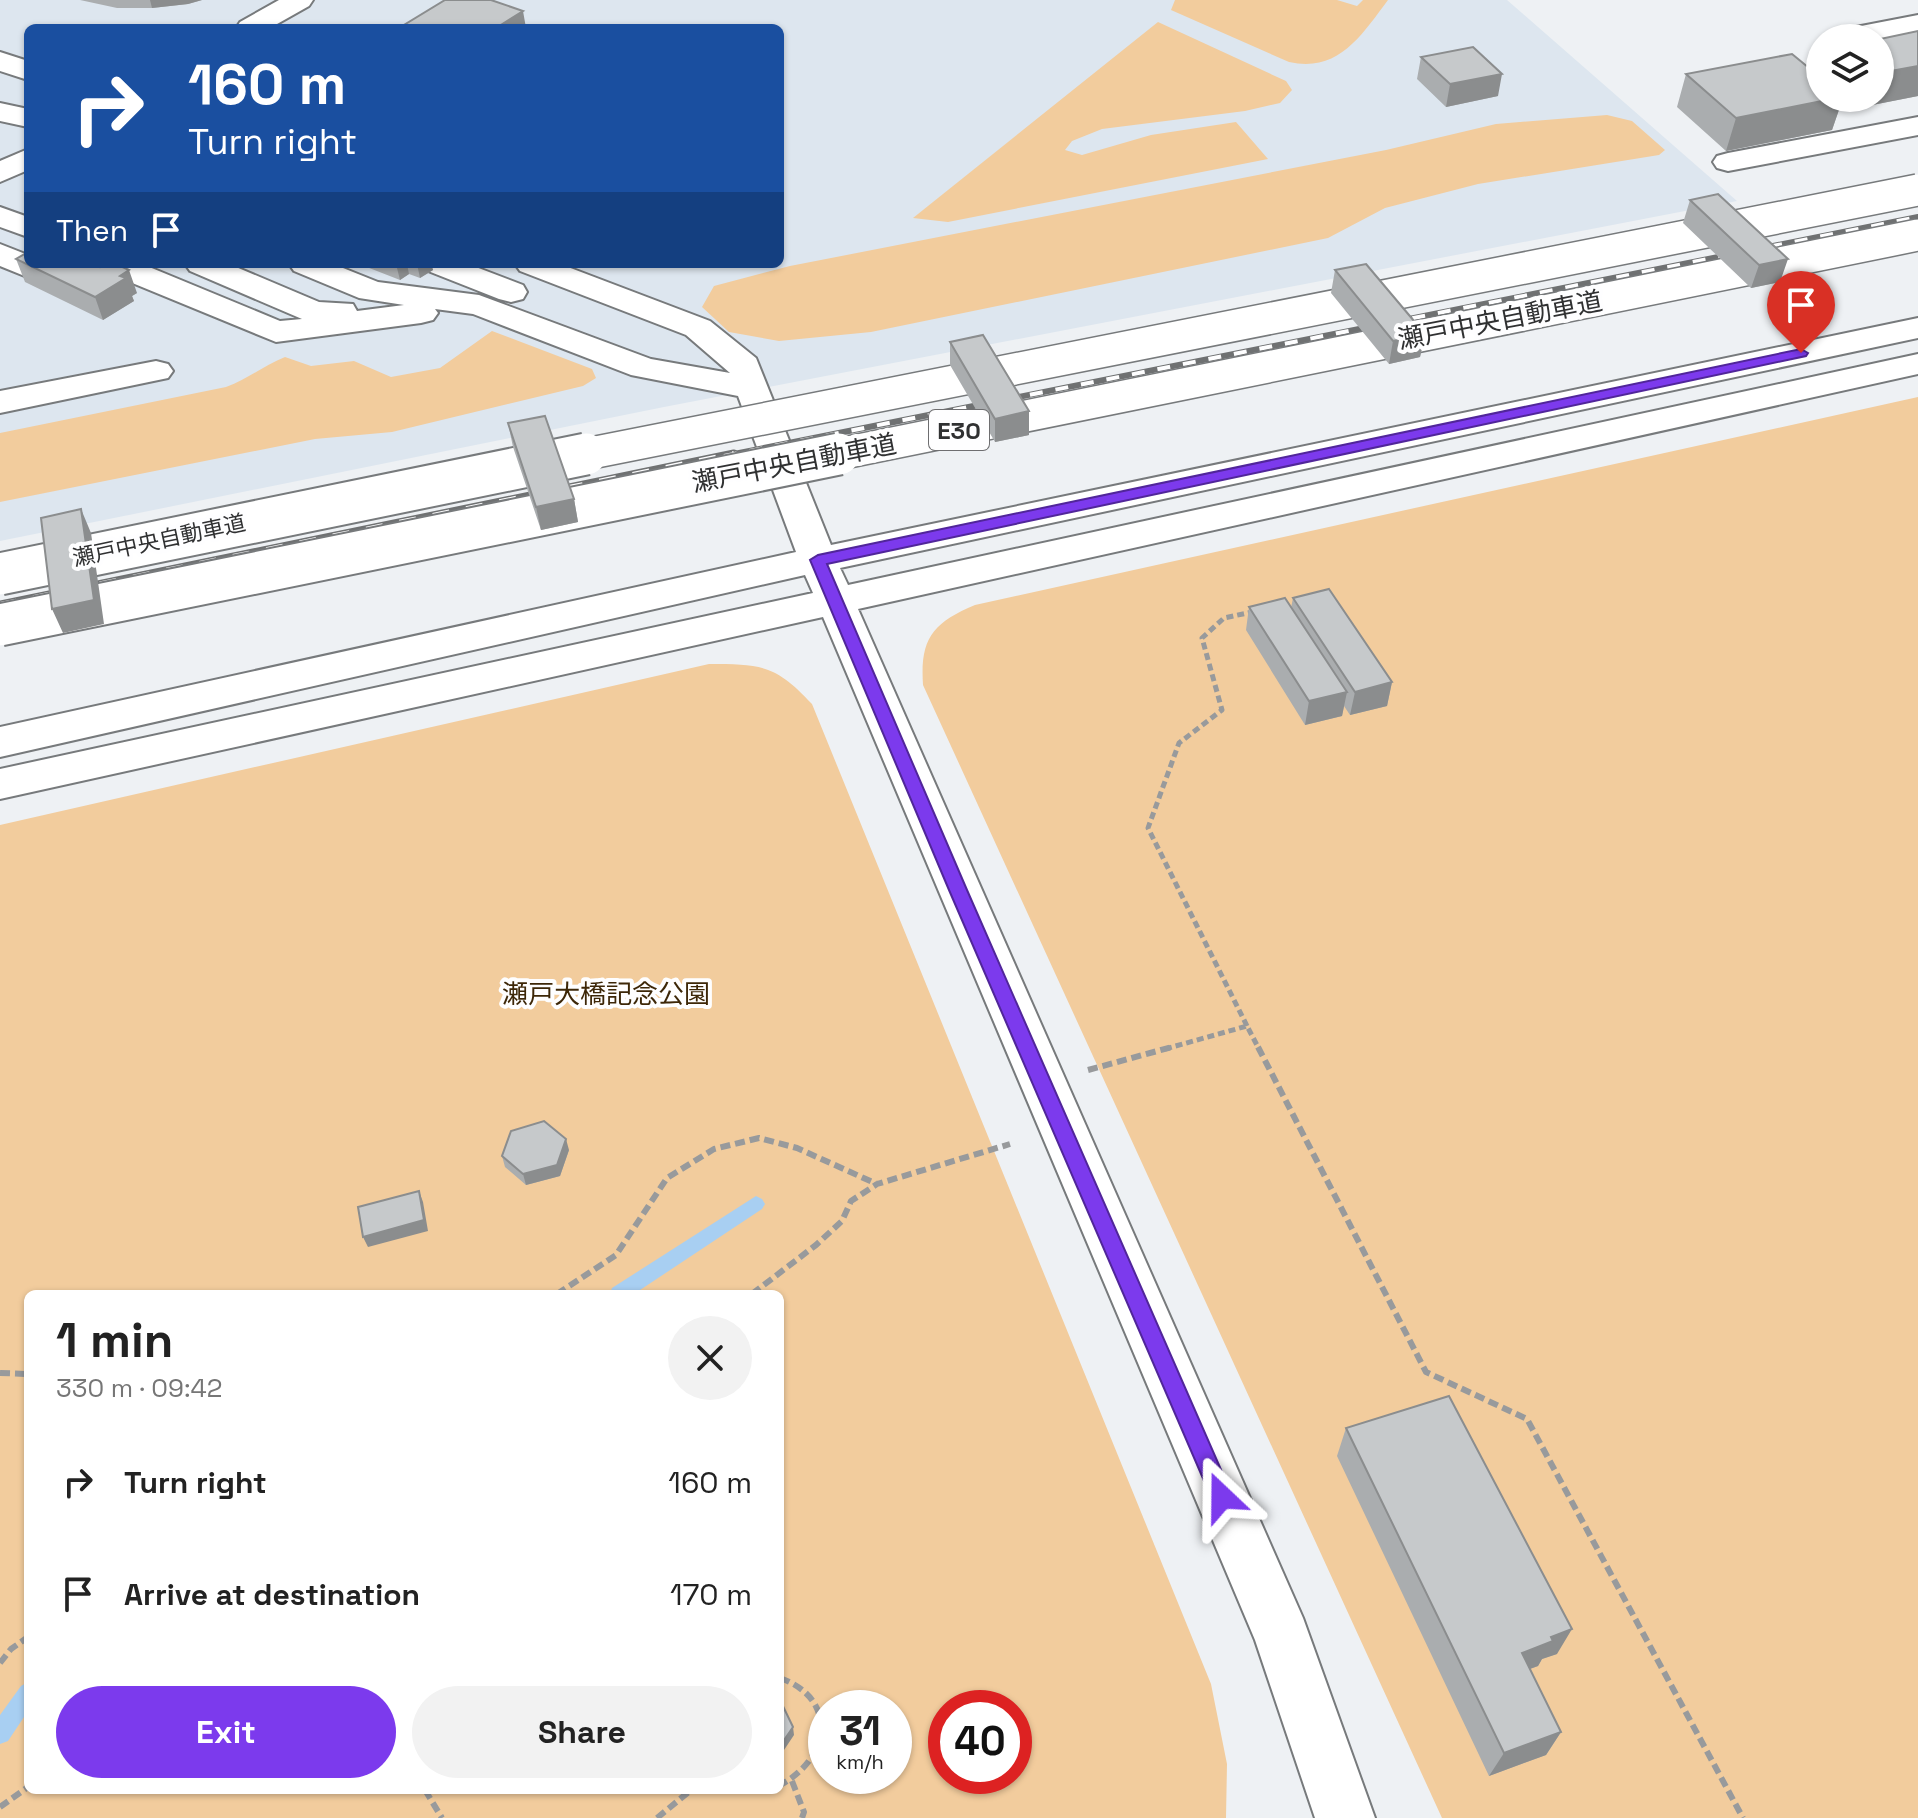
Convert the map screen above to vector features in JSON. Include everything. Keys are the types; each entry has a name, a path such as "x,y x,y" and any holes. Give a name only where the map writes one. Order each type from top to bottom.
{"main road":[{"path":"257,24 299,0"},
{"path":"1894,28 1918,23"},
{"path":"0,61 24,70"},
{"path":"0,112 24,117"},
{"path":"1728,162 1918,126"},
{"path":"0,173 24,160"},
{"path":"0,179 24,189"},
{"name":"瀬戸中央自動車道","path":"0,574 276,516 1918,190"},
{"path":"0,216 24,226"},
{"name":"瀬戸中央自動車道","path":"0,625 1918,235"},
{"path":"124,268 276,332 479,305"},
{"path":"210,268 315,312 479,305"},
{"path":"315,268 371,291 479,305 643,368 753,388"},
{"path":"449,268 753,388"},
{"path":"541,268 698,328 744,365 826,580 1283,1638 1345,1818"},
{"path":"162,316 245,351 479,305"},
{"path":"0,784 826,580 1918,328"},
{"path":"0,742 1918,364"},
{"path":"0,402 156,371"}],"path":[{"path":"1267,609 1224,618 1202,638 1222,710 1179,743 1148,828 1426,1372 1527,1419 1743,1818"},
{"path":"1087,1071 1247,1026"},
{"path":"563,1290 616,1255 667,1178 714,1149 759,1138 797,1148 877,1184"},
{"path":"757,1290 816,1245 842,1221 851,1201 877,1184 1010,1144"},
{"path":"0,1373 24,1374"},
{"path":"0,1663 11,1649 24,1640"},
{"path":"784,1680 802,1688 814,1700 820,1717 821,1735 817,1753 806,1769 784,1784"},
{"path":"792,1781 804,1812 802,1818"},
{"path":"0,1807 24,1790"},
{"path":"427,1794 442,1818"},
{"path":"657,1818 686,1794"}],"shaded area":[{"path":"0,0 1507,0 1737,201 664,407 0,541"}],"green space":[{"path":"1175,0 1337,0 1357,6 1363,0 1388,0 1347,49 1335,57 1306,64 1289,62 1171,10"},
{"path":"1158,22 1286,81 1292,90 1280,103 1245,111 1102,129 1072,141 1065,150 1082,155 1151,135 1236,122 1268,159 948,222 913,218"},
{"path":"1607,115 1632,121 1665,150 1659,155 1478,184 1385,208 1328,238 871,332 779,341 729,332 702,307 714,286 790,266 1386,150 1496,124"},
{"path":"492,331 592,369 596,378 583,386 392,432 315,439 0,502 0,433 226,387 285,357 311,366 354,361 391,377 440,368"},
{"path":"1918,397 1918,1818 1442,1818 923,685 927,644 939,626 975,605"},
{"name":"瀬戸大橋記念公園","path":"709,664 755,666 788,681 812,704 1211,1684 1227,1764 1226,1818 0,1818 0,825"}],"building":[{"path":"445,0 491,0 523,11 502,24 406,24"},
{"path":"1918,31 1918,66 1894,70 1894,36"},
{"path":"1473,47 1502,74 1450,84 1421,57"},
{"path":"1792,54 1806,66 1806,104 1736,118 1686,74"},
{"path":"1718,194 1788,259 1759,265 1690,200"},
{"path":"1366,264 1425,334 1393,341 1335,270"},
{"path":"35,268 129,270 120,276 126,278 95,297"},
{"path":"983,335 1029,411 995,419 950,342"},
{"path":"545,416 574,499 536,507 508,423"},
{"path":"81,509 94,600 52,609 41,518"},
{"path":"1329,589 1392,682 1355,692 1293,598"},
{"path":"1285,598 1347,692 1309,701 1249,607"},
{"path":"544,1121 566,1139 557,1165 523,1174 502,1156 511,1131"},
{"path":"419,1191 424,1220 363,1237 358,1207"},
{"path":"1449,1396 1572,1629 1551,1637 1553,1641 1522,1653 1561,1732 1504,1753 1346,1428"},
{"path":"784,1708 793,1727 784,1740"}],"waterway":[{"path":"625,1290 756,1204"},
{"path":"0,1733 24,1699"}],"railway":[{"path":"724,456 1918,217"},
{"path":"0,605 734,454"}],"route":[{"path":"1222,1497 818,560 1801,353"}]}
